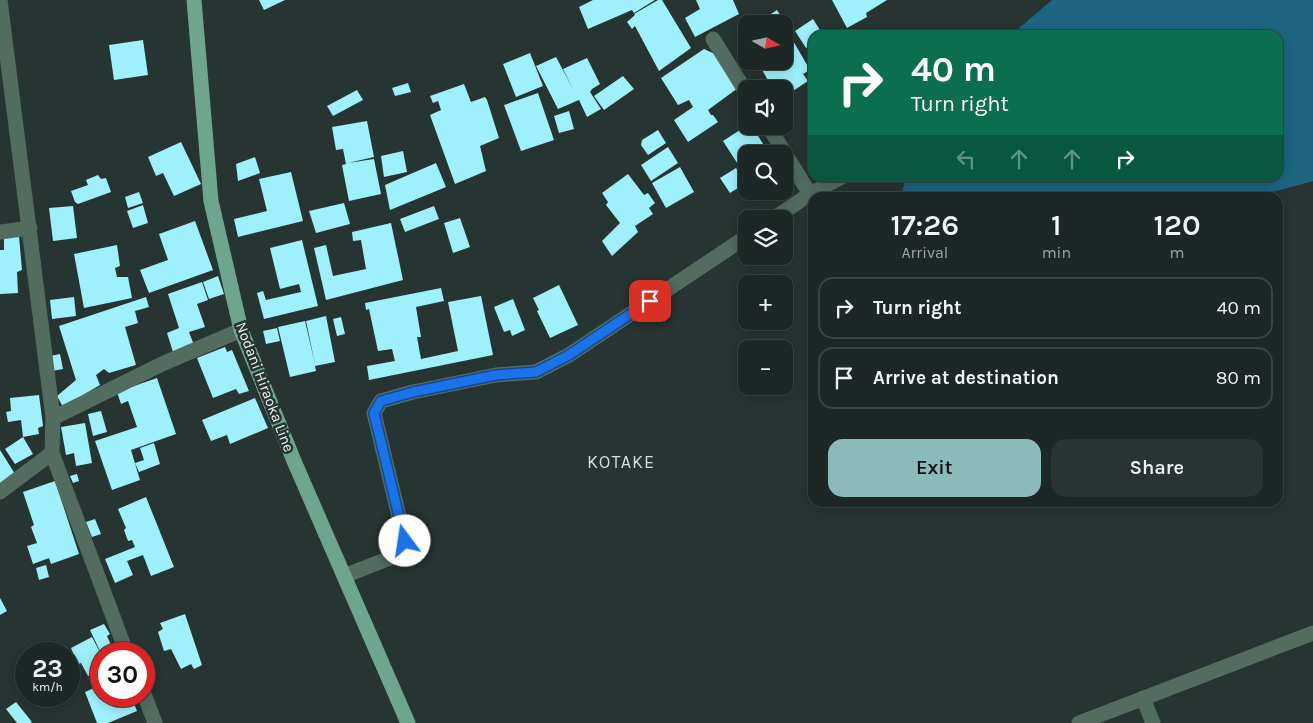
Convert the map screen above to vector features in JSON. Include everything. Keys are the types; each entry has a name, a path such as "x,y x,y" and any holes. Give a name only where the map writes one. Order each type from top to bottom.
{"main road":[{"name":"Nodani Hiraoka Line","path":"194,0 211,201 241,330 294,460 408,723"}],"street":[{"path":"0,0 30,228 52,418 52,453 123,642"},
{"path":"713,39 739,80"},
{"path":"774,135 809,192"},
{"path":"814,192 832,182"},
{"path":"786,210 808,195"},
{"path":"0,232 30,228"},
{"path":"344,576 395,556 405,541 374,413 381,401 413,392 496,375 536,372 569,355 738,242"},
{"path":"52,418 162,364 241,330"},
{"path":"0,492 52,453"},
{"path":"1079,723 1313,633"},
{"path":"1143,698 1153,723"},
{"path":"149,707 155,723"}],"water":[{"path":"1052,0 1313,0 1313,181 1273,192 902,192 905,182 1283,182 1283,30 1017,30"}],"building":[{"path":"259,0 285,0 264,10"},
{"path":"593,0 655,0 634,13 632,10 588,29 579,7"},
{"path":"658,0 662,0 691,48 659,71 635,26 632,29 627,22 634,14"},
{"path":"696,0 733,0 739,14 695,37 685,18 700,9"},
{"path":"832,0 887,0 866,13 867,17 847,28"},
{"path":"777,10 780,15 769,15"},
{"path":"813,19 820,30 808,30 808,47 806,48 795,31"},
{"path":"143,40 148,75 114,80 109,45"},
{"path":"793,41 808,67 808,71 803,74 808,81 793,91 793,80 768,80 762,70 793,70"},
{"path":"704,49 717,55 738,88 708,110 718,122 688,142 674,120 693,107 689,100 678,105 661,78"},
{"path":"530,53 543,86 516,97 503,64"},
{"path":"556,57 573,89 563,69 587,58 600,84 590,92 601,109 587,117 579,100 558,109 536,66"},
{"path":"623,76 634,89 604,110 594,96"},
{"path":"408,83 411,92 395,96 392,88"},
{"path":"464,84 471,102 485,97 487,100 499,138 480,146 486,171 455,184 430,115 441,110 438,101 433,103 430,96"},
{"path":"357,90 363,100 333,116 327,106"},
{"path":"538,93 554,140 521,151 504,105"},
{"path":"569,111 574,129 559,133 554,116"},
{"path":"367,121 374,157 348,163 374,159 381,194 349,201 342,165 346,164 343,149 336,150 332,127"},
{"path":"658,130 666,143 648,155 641,145 642,140"},
{"path":"738,131 738,135 758,135 764,145 738,145 738,164 723,141"},
{"path":"181,142 201,184 174,196 163,173 156,176 148,157"},
{"path":"668,147 678,163 651,181 641,165"},
{"path":"403,151 407,172 384,177 381,156"},
{"path":"255,157 260,173 238,181 236,164"},
{"path":"436,163 446,187 390,210 385,185"},
{"path":"680,167 694,192 666,208 652,183"},
{"path":"736,168 738,171 738,188 730,193 720,178"},
{"path":"291,172 303,221 238,237 234,219 267,211 259,179"},
{"path":"628,174 644,195 648,193 655,203 649,208 653,214 635,226 638,232 612,256 602,241 620,223 606,205 608,202 602,193"},
{"path":"98,175 101,179 106,178 111,192 78,204 75,202 71,191 88,185 86,180"},
{"path":"139,192 143,203 128,208 125,197"},
{"path":"344,203 350,224 316,233 309,211"},
{"path":"143,205 148,223 133,228 127,211"},
{"path":"73,206 77,238 53,241 49,208"},
{"path":"434,206 439,219 405,232 400,219"},
{"path":"460,218 470,247 453,253 444,223"},
{"path":"195,221 213,270 149,293 140,270 168,260 159,234"},
{"path":"391,223 403,280 326,300 314,248 326,245 333,276 366,269 361,240 353,241 352,232"},
{"path":"19,236 22,270 17,272 18,293 0,294 0,250 4,250 4,238"},
{"path":"302,240 318,306 264,319 257,293 263,291 266,300 301,292 299,284 280,289 270,248"},
{"path":"117,245 120,266 115,268 117,277 128,277 132,298 84,308 74,254"},
{"path":"218,276 224,294 209,299 203,282"},
{"path":"202,282 208,300 197,304 205,327 189,332 194,345 173,352 167,333 179,328 168,294"},
{"path":"559,285 578,325 550,338 533,298"},
{"path":"441,288 444,301 416,307 421,337 417,337 421,359 458,351 448,302 481,296 493,355 369,380 367,366 395,361 392,349 378,351 369,309 366,310 365,303"},
{"path":"74,297 76,316 52,319 50,300"},
{"path":"146,297 149,307 135,311 138,323 125,327 136,365 109,373 104,369 96,375 100,385 63,407 57,396 76,380 59,326"},
{"path":"513,299 525,330 512,336 510,330 504,332 494,307"},
{"path":"326,316 335,362 315,366 316,371 290,377 278,327 305,321 315,364 306,321"},
{"path":"341,317 345,334 337,336 333,319"},
{"path":"277,328 280,341 266,344 263,331"},
{"path":"225,347 227,352 232,350 249,391 239,394 236,389 213,398 197,358"},
{"path":"60,354 63,369 52,371 50,356"},
{"path":"157,378 176,434 131,450 140,480 112,490 95,441 137,427 128,401 121,404 117,392"},
{"path":"39,395 43,426 38,428 39,434 23,437 21,420 8,422 6,412 11,411 10,398"},
{"path":"255,398 268,428 230,444 227,435 211,441 202,420"},
{"path":"101,411 107,432 93,436 88,414"},
{"path":"85,423 92,463 76,466 74,453 66,455 61,427"},
{"path":"23,437 33,454 15,464 5,449"},
{"path":"154,443 160,464 139,472 135,463 144,460 140,448"},
{"path":"0,450 15,474 0,484"},
{"path":"77,474 79,481 73,483 70,476"},
{"path":"55,481 79,554 51,564 49,558 33,564 27,546 37,543 31,527 34,525 23,492"},
{"path":"146,497 174,567 151,576 143,555 127,561 133,575 115,583 105,559 135,547 132,540 128,541 124,530 126,528 118,509"},
{"path":"95,519 101,534 92,537 86,522"},
{"path":"46,565 49,577 39,580 36,568"},
{"path":"0,598 7,611 0,615"},
{"path":"185,614 202,665 194,669 191,664 181,669 171,649 164,651 158,632 163,629 160,623"},
{"path":"104,624 110,634 107,636 110,642 96,642 90,630"},
{"path":"92,637 95,642 90,642 90,675 88,676 80,663 80,643"},
{"path":"90,690 90,705 85,692"},
{"path":"15,703 15,707 20,707 32,722 17,723 6,709"},
{"path":"91,707 135,707 137,711 108,723 97,723"}],"district":[{"name":"KOTAKE","path":"621,462"}],"route":[{"path":"405,541 374,413 381,401 413,392 496,375 536,372 569,355 650,301"}]}
